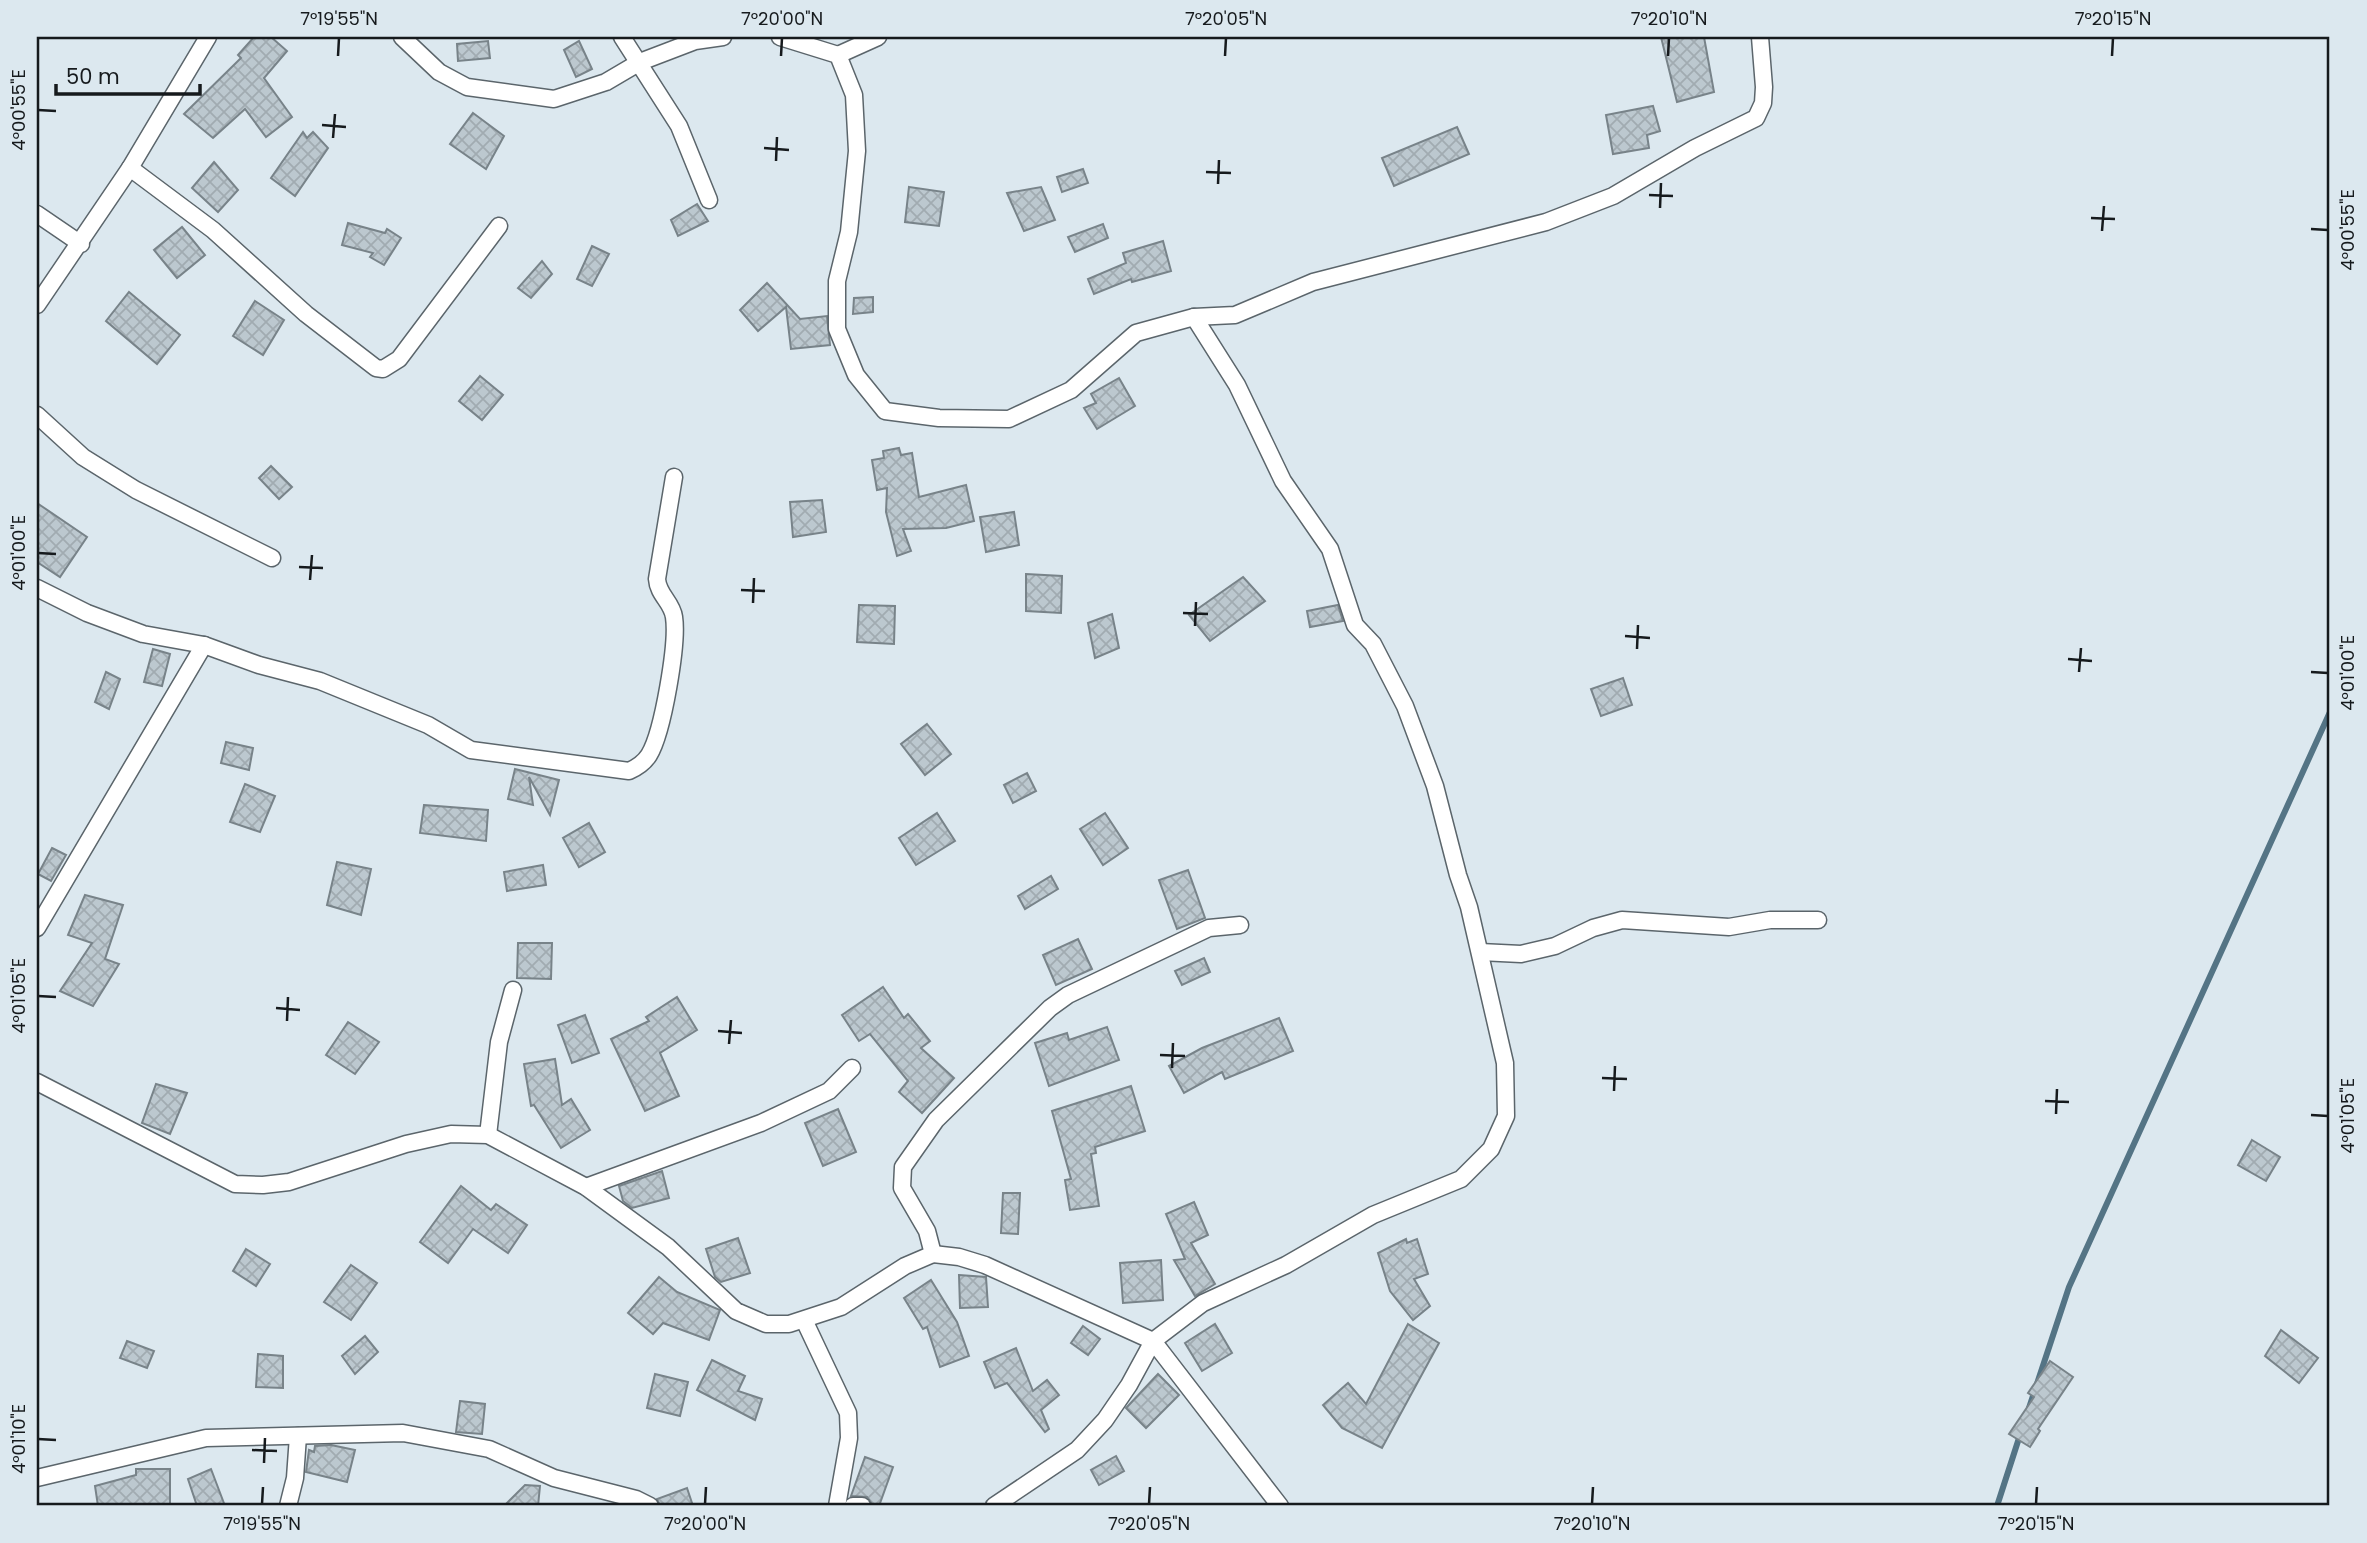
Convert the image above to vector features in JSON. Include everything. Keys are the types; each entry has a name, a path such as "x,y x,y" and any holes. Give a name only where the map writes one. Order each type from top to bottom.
{"street":[{"path":"37,305 130,169 208,37"},
{"path":"402,37 439,72 467,87 554,99 606,82 640,62 695,41 723,37"},
{"path":"622,37 679,126 709,200"},
{"path":"780,37 838,55 878,37"},
{"path":"838,55 854,94 857,151 849,232 837,281 837,329 856,376 885,411 939,418 1009,419 1071,390 1136,333 1194,317 1235,315 1313,282 1546,222 1612,196 1756,118 1763,103 1764,87 1760,37"},
{"path":"130,169 213,230 306,314 376,368 383,369 399,359 499,226"},
{"path":"37,214 80,244"},
{"path":"994,1506 1077,1450 1105,1420 1129,1385 1153,1341 1203,1303 1286,1265 1373,1215 1461,1179 1491,1149 1506,1116 1506,1063 1480,952 1435,786 1405,706 1373,644 1355,625 1330,549 1283,481 1237,385 1194,317"},
{"path":"37,415 83,457 136,491 272,558"},
{"path":"37,588 87,614 143,634 204,645 259,665 320,681 428,725 471,750 629,771 641,765 650,753 661,726 675,621 669,604 660,593 657,579 674,477"},
{"path":"37,928 204,645"},
{"path":"1480,952 1532,951 1555,946 1593,928 1622,920 1729,927 1770,920 1818,920"},
{"path":"933,1254 927,1231 902,1188 903,1167 936,1120 1068,995 1209,928 1240,925"},
{"path":"488,1135 499,1042 513,990"},
{"path":"586,1187 761,1123 829,1091 852,1068"},
{"path":"37,1082 235,1184 289,1182 406,1144 451,1134 488,1135 586,1187 668,1247 736,1311 766,1324 789,1324 841,1307 905,1266 933,1254 959,1256 985,1265 1153,1341 1280,1506"},
{"path":"804,1320 848,1413 849,1438 837,1506"},
{"path":"37,1478 206,1438 403,1433 489,1449 554,1478 636,1499 650,1506"},
{"path":"288,1506 295,1478 298,1437"},
{"path":"853,1506 862,1506"}],"building":[{"path":"254,37 271,37 287,51 264,78 292,117 266,137 245,109 213,138 184,114 241,58 238,55"},
{"path":"1661,37 1704,37 1714,92 1677,102"},
{"path":"488,41 490,58 458,61 457,44"},
{"path":"579,41 592,69 576,77 564,50"},
{"path":"1653,106 1660,131 1647,135 1649,148 1613,154 1606,115"},
{"path":"473,113 504,136 486,169 450,144"},
{"path":"1457,127 1469,154 1394,186 1382,158"},
{"path":"303,132 307,138 313,132 328,148 295,196 271,178"},
{"path":"214,162 238,190 218,212 192,188"},
{"path":"1083,169 1088,183 1062,192 1057,177"},
{"path":"909,187 944,192 939,226 905,222"},
{"path":"1041,187 1055,220 1024,231 1007,193"},
{"path":"697,204 708,221 678,236 671,220"},
{"path":"348,223 385,233 387,229 401,238 384,265 370,257 373,253 342,245"},
{"path":"1103,224 1108,238 1075,252 1068,237"},
{"path":"182,227 205,255 177,278 154,250"},
{"path":"1163,241 1171,271 1132,282 1131,279 1094,294 1088,279 1126,263 1123,253"},
{"path":"592,246 609,254 592,286 577,279"},
{"path":"542,261 552,274 531,298 518,288"},
{"path":"767,283 800,319 827,316 830,345 791,349 786,307 758,331 740,310"},
{"path":"129,292 180,335 157,364 106,321"},
{"path":"873,297 873,312 853,314 854,298"},
{"path":"255,301 284,320 263,355 233,336"},
{"path":"480,376 503,395 482,420 459,401"},
{"path":"1119,378 1135,406 1097,429 1084,408 1096,403 1091,394"},
{"path":"899,448 901,455 912,453 919,497 966,485 974,521 946,528 903,529 911,551 897,556 886,512 887,488 877,490 872,460 884,458 883,451"},
{"path":"271,466 292,487 279,499 259,478"},
{"path":"822,500 826,532 793,537 790,502"},
{"path":"37,503 87,537 60,577 37,562"},
{"path":"1014,512 1019,545 986,552 980,517"},
{"path":"1026,574 1062,576 1061,613 1026,611"},
{"path":"1243,577 1265,601 1210,641 1189,615"},
{"path":"859,605 895,606 894,644 857,642"},
{"path":"1338,605 1343,621 1310,627 1307,611"},
{"path":"1112,614 1119,648 1095,658 1088,623"},
{"path":"153,649 170,654 162,686 144,682"},
{"path":"106,672 120,679 109,709 95,702"},
{"path":"1623,678 1632,705 1601,716 1591,689"},
{"path":"927,724 951,754 925,775 901,744"},
{"path":"226,742 253,748 249,770 221,763"},
{"path":"515,769 559,780 550,815 529,777 533,805 508,799"},
{"path":"1027,773 1036,791 1013,803 1004,785"},
{"path":"245,784 275,796 260,832 230,822"},
{"path":"424,805 488,810 486,841 420,833"},
{"path":"937,813 955,841 916,865 899,838"},
{"path":"1105,813 1128,848 1103,865 1080,829"},
{"path":"589,823 605,852 579,867 563,838"},
{"path":"52,848 66,855 51,881 38,874"},
{"path":"337,862 371,869 361,915 327,905"},
{"path":"543,865 546,885 507,891 504,872"},
{"path":"1188,870 1205,918 1177,929 1159,880"},
{"path":"1051,876 1058,889 1025,909 1018,896"},
{"path":"85,895 123,905 105,959 119,964 93,1006 60,991 92,943 68,935"},
{"path":"1078,939 1092,969 1056,985 1043,955"},
{"path":"518,943 552,943 551,979 517,978"},
{"path":"1204,958 1210,972 1182,985 1175,971"},
{"path":"883,987 904,1018 908,1014 930,1041 921,1048 954,1078 922,1113 899,1092 908,1081 870,1034 859,1041 842,1015"},
{"path":"677,997 697,1030 660,1053 679,1096 645,1111 611,1039 649,1021 646,1017"},
{"path":"585,1015 599,1053 572,1063 558,1025"},
{"path":"1279,1018 1293,1051 1225,1079 1222,1072 1184,1093 1169,1066 1202,1048"},
{"path":"348,1022 379,1042 355,1074 326,1055"},
{"path":"1107,1027 1119,1060 1049,1086 1035,1043 1067,1033 1069,1040"},
{"path":"555,1059 562,1105 571,1099 590,1130 561,1148 534,1105 531,1106 524,1064"},
{"path":"156,1084 187,1093 170,1134 142,1123"},
{"path":"1131,1086 1145,1131 1095,1147 1096,1153 1091,1154 1099,1206 1070,1210 1065,1180 1071,1179 1052,1111"},
{"path":"838,1109 856,1152 823,1166 805,1123"},
{"path":"2252,1140 2280,1157 2266,1181 2238,1165"},
{"path":"662,1171 669,1198 632,1208 623,1201 619,1186"},
{"path":"461,1186 491,1210 496,1204 527,1225 508,1253 473,1229 448,1263 420,1242"},
{"path":"1003,1193 1020,1193 1018,1234 1001,1233"},
{"path":"1194,1202 1208,1235 1191,1243 1215,1284 1195,1296 1174,1260 1185,1259 1166,1214"},
{"path":"738,1238 750,1273 721,1282 715,1277 706,1249"},
{"path":"1406,1239 1407,1243 1417,1239 1428,1274 1414,1279 1430,1306 1413,1320 1390,1291 1378,1253"},
{"path":"246,1249 270,1264 256,1286 233,1271"},
{"path":"1161,1260 1163,1300 1123,1303 1120,1263"},
{"path":"351,1265 377,1283 351,1320 324,1302"},
{"path":"959,1275 986,1277 988,1307 960,1308"},
{"path":"659,1277 677,1292 720,1310 709,1340 663,1323 653,1334 628,1313"},
{"path":"931,1280 957,1322 969,1356 940,1367 927,1327 923,1329 904,1298"},
{"path":"1215,1324 1232,1353 1202,1371 1185,1343"},
{"path":"1408,1324 1439,1343 1382,1448 1342,1428 1323,1405 1348,1383 1366,1404"},
{"path":"1083,1326 1100,1339 1088,1355 1071,1343"},
{"path":"2281,1330 2318,1358 2299,1383 2265,1356"},
{"path":"365,1336 378,1352 355,1374 342,1356"},
{"path":"127,1341 154,1351 147,1368 120,1358"},
{"path":"1016,1348 1033,1391 1047,1380 1059,1395 1041,1410 1049,1429 1045,1432 1007,1383 995,1388 984,1362"},
{"path":"258,1354 283,1356 283,1388 256,1387"},
{"path":"712,1360 745,1376 738,1391 762,1399 755,1420 697,1390"},
{"path":"2050,1361 2073,1377 2038,1429 2040,1431 2030,1447 2009,1434 2034,1397 2028,1393"},
{"path":"655,1374 688,1382 680,1416 647,1408"},
{"path":"1158,1374 1179,1395 1146,1428 1126,1408"},
{"path":"460,1401 485,1404 482,1434 456,1432"},
{"path":"331,1445 355,1450 347,1482 306,1472 309,1450 314,1452 315,1446"},
{"path":"1116,1456 1124,1471 1099,1485 1091,1470"},
{"path":"865,1457 893,1467 879,1506 872,1504 867,1497 851,1496"},
{"path":"136,1469 170,1469 170,1506 98,1506 95,1486 136,1475"},
{"path":"211,1469 225,1506 197,1506 188,1479"},
{"path":"525,1485 540,1486 538,1506 504,1506"},
{"path":"687,1488 693,1506 660,1506 657,1499"}],"waterway":[{"path":"2029,1408 2069,1287 2330,712"},
{"path":"1997,1506 2020,1435"}]}
